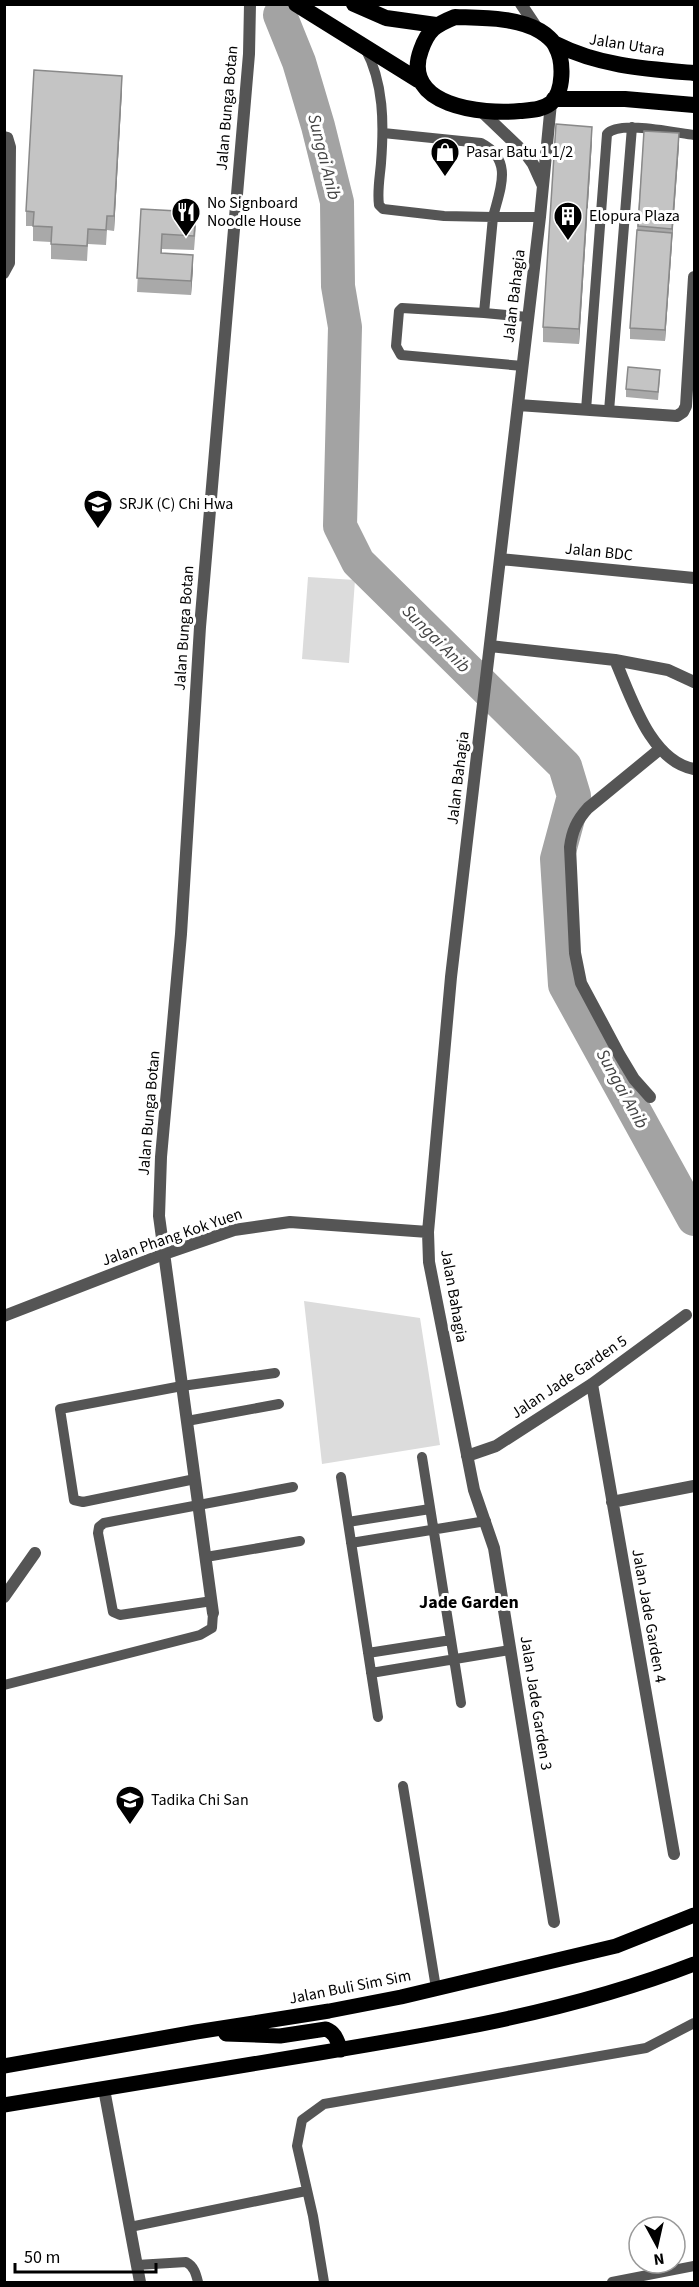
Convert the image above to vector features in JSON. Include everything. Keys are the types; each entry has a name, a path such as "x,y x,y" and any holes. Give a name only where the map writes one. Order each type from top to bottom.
{"highway":[{"path":"296,4 418,80 431,94 452,104 481,111 517,112 539,109 553,101 625,99 694,105"},
{"path":"354,4 386,18 436,25"},
{"path":"418,80 417,65 426,39 436,25 459,11 540,31 556,44 561,79 553,101"},
{"name":"Jalan Utara","path":"556,44 578,55 609,63 694,73"}],"main road":[{"name":"Jalan Buli Sim Sim","path":"4,2066 329,2011 436,1988 616,1946 694,1916"},
{"path":"4,2105 341,2050 536,2013 629,1987 694,1964"},
{"path":"196,2032 269,2036 326,2029 332,2031 341,2050"}],"street":[{"name":"Jalan Bunga Botan","path":"213,1607 159,1216 161,1157 181,934 200,627 249,54 250,4"},
{"path":"522,4 540,31"},
{"name":"Jalan Bahagia","path":"467,1456 429,1262 428,1232 451,977 553,101"},
{"path":"481,111 525,153 533,164 543,187"},
{"path":"518,405 677,416 683,412 686,406 694,277"},
{"name":"Jalan BDC","path":"500,559 694,578"},
{"path":"490,646 615,660 668,670 684,675 694,682"},
{"path":"615,660 648,733 660,749 675,762 694,769"},
{"path":"650,1097 624,1063 581,983 575,953 570,847 578,819 588,808 660,749"},
{"name":"Jalan Phang Kok Yuen","path":"4,1316 164,1254 234,1230 290,1222 428,1232"},
{"name":"Jalan Jade Garden 5","path":"467,1456 496,1446 592,1383 686,1315"},
{"name":"Jalan Jade Garden 4","path":"592,1383 675,1854"},
{"name":"Jalan Jade Garden 3","path":"467,1456 474,1490 494,1548 554,1922"},
{"path":"612,1502 694,1486"},
{"path":"4,1597 35,1553"},
{"path":"104,2089 140,2283"}],"lane":[{"path":"363,46 378,78 383,132 378,200 383,209 444,216 540,218"},
{"path":"609,411 632,128"},
{"path":"586,410 606,139 611,130 632,128 694,135"},
{"path":"383,132 481,143 489,147 497,156 503,170 493,217 484,313"},
{"path":"4,136 8,137 11,147 10,263 4,274"},
{"path":"523,366 401,355 396,346 399,312 402,308 528,317"},
{"path":"195,1479 83,1502 74,1500 60,1409 182,1386 274,1373"},
{"path":"187,1421 279,1404"},
{"path":"422,1457 461,1703"},
{"path":"341,1477 378,1717"},
{"path":"4,1685 200,1635 212,1628 213,1607 120,1615 113,1612 98,1533 99,1527 104,1522 293,1487"},
{"path":"348,1522 430,1509"},
{"path":"351,1543 486,1521"},
{"path":"206,1557 300,1541"},
{"path":"368,1653 451,1640"},
{"path":"371,1673 510,1650"},
{"path":"403,1786 436,1988"},
{"path":"324,2283 313,2216 297,2146 298,2131 302,2120 324,2104 646,2048 694,2023"},
{"path":"129,2227 306,2191"},
{"path":"137,2265 186,2262 196,2272 198,2283"},
{"path":"612,2283 694,2266"}],"shaded area":[{"path":"308,577 355,580 349,663 302,659"},
{"path":"304,1301 420,1318 440,1445 322,1464"}],"building":[{"path":"34,70 122,76 114,216 107,216 106,230 88,229 87,246 51,244 52,227 33,226 34,212 26,211"},
{"name":"Elopura Plaza","path":"556,124 592,127 579,329 543,327"},
{"path":"644,131 679,133 672,229 638,226"},
{"path":"141,209 196,212 194,236 162,234 161,253 193,255 191,281 137,278"},
{"path":"637,230 672,233 665,330 630,328"},
{"path":"628,367 660,370 658,392 626,389"}],"waterway":[{"name":"Sungai Anib","path":"280,15 299,62 337,202 338,286 345,327 340,526 358,562 565,766 574,796 557,859 565,985 694,1219"}],"place":[{"name":"Pasar Batu 1 1/2","path":"445,178"},
{"name":"No Signboard Noodle House","path":"186,238"},
{"name":"Elopura Plaza","path":"568,242"},
{"name":"SRJK (C) Chi Hwa","path":"98,530"},
{"name":"Tadika Chi San","path":"130,1826"}],"district":[{"name":"Jade Garden","path":"469,1602"}]}
